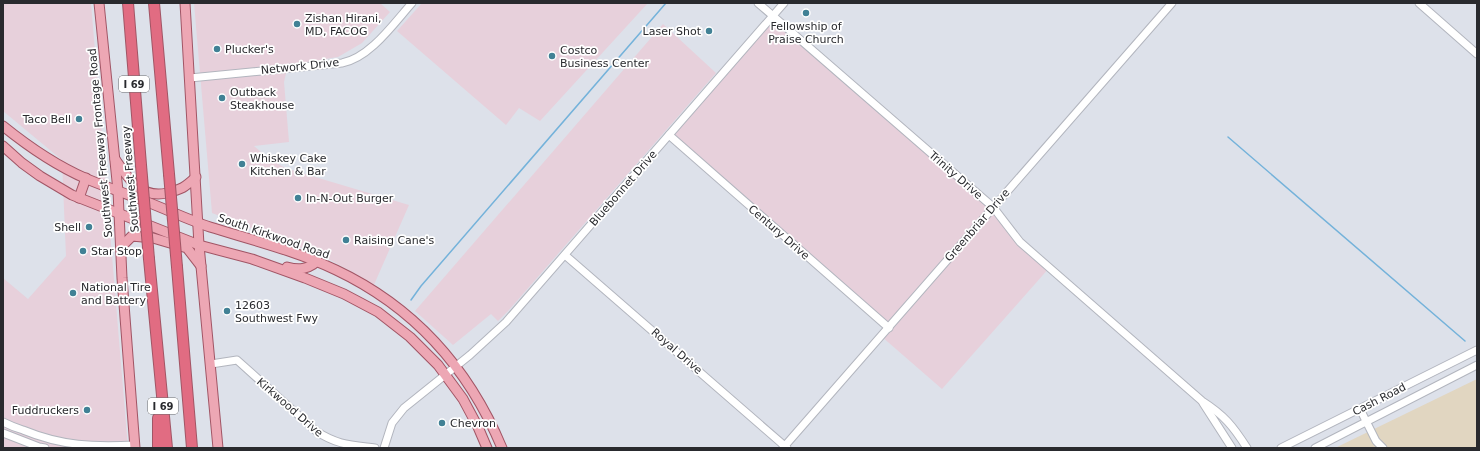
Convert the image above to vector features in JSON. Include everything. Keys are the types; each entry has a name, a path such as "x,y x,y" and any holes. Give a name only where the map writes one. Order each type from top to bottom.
{"highway":[{"name":"Southwest Freeway","path":"128,3 149,259 167,448"},
{"name":"I 69","path":"154,3 192,448"},
{"path":"158,448 159,364"}],"main road":[{"name":"Southwest Freeway Frontage Road","path":"99,3 118,191 124,306 135,447"},
{"path":"185,3 196,177 198,245 202,267 218,448"},
{"name":"South Kirkwood Road","path":"3,126 36,150 65,168 86,178 198,222 317,261 346,275 388,300 404,312 435,342 456,366 484,409 502,448"},
{"path":"3,146 22,163 40,176 79,198 198,245 252,259 305,278 344,294 385,317 397,325 420,346 445,375 463,399 487,448"},
{"path":"114,157 128,179 143,191 157,195 184,188 196,177"},
{"path":"79,198 86,178"},
{"path":"121,247 132,236 153,238 187,248 202,267"},
{"path":"273,266 280,265 295,269 303,269 313,266 317,261"},
{"path":"305,278 309,272 319,269 339,276 346,275"},
{"path":"479,429 491,424"}],"street":[{"name":"Network Drive","path":"190,78 342,63 353,60 365,53 378,41 412,3"},
{"name":"Trinity Drive","path":"758,3 993,207 1020,242 1202,401 1218,411 1237,432 1247,448"},
{"name":"Bluebonnet Drive","path":"384,448 390,428 397,416 410,401 486,342 506,322 566,255 784,3"},
{"name":"Greenbriar Drive","path":"785,447 1172,3"},
{"path":"1419,3 1477,54"},
{"name":"Century Drive","path":"669,135 889,328"},
{"name":"Royal Drive","path":"566,255 785,447"},
{"name":"Cash Road","path":"1281,448 1477,350"},
{"name":"Kirkwood Drive","path":"210,364 237,360 316,431 328,439 339,443 375,448"},
{"name":"Cash Road","path":"1315,448 1477,365"},
{"name":"Trinity Drive","path":"1202,401 1232,448"},
{"path":"1360,409 1376,441 1383,448"},
{"path":"3,422 42,438 52,440 79,445 135,447"},
{"path":"3,433 41,448 42,438"},
{"path":"50,448 52,440"}],"shaded area":[{"path":"3,3 91,3 128,448 3,448 3,278 28,299 66,256 62,160 3,111"},
{"path":"194,3 380,3 390,12 362,43 338,57 288,65 284,82 289,142 254,146 267,157 285,168 409,205 373,287 350,271 325,257 212,213"},
{"path":"422,3 648,3 540,121 519,108 506,125 397,31"},
{"path":"773,16 993,207 1012,232 1050,267 942,389 881,336 889,328 669,135"},
{"path":"663,24 716,73 509,310 498,321 491,314 453,345 415,311"},
{"path":"1477,379 1477,448 1335,448"}],"waterway":[{"path":"411,300 421,286 666,3"},
{"path":"1228,137 1465,341"}],"place":[{"name":"Fellowship of Praise Church","path":"806,13"},
{"name":"Zishan Hirani, MD, FACOG","path":"297,24"},
{"name":"Laser Shot","path":"709,31"},
{"name":"Plucker's","path":"217,49"},
{"name":"Costco Business Center","path":"552,56"},
{"name":"Outback Steakhouse","path":"222,98"},
{"name":"Taco Bell","path":"79,119"},
{"name":"Whiskey Cake Kitchen & Bar","path":"242,164"},
{"name":"In-N-Out Burger","path":"298,198"},
{"name":"Shell","path":"89,227"},
{"name":"Raising Cane's","path":"346,240"},
{"name":"Star Stop","path":"83,251"},
{"name":"National Tire and Battery","path":"73,293"},
{"name":"12603 Southwest Fwy","path":"227,311"},
{"name":"Fuddruckers","path":"87,410"},
{"name":"Chevron","path":"442,423"}]}
